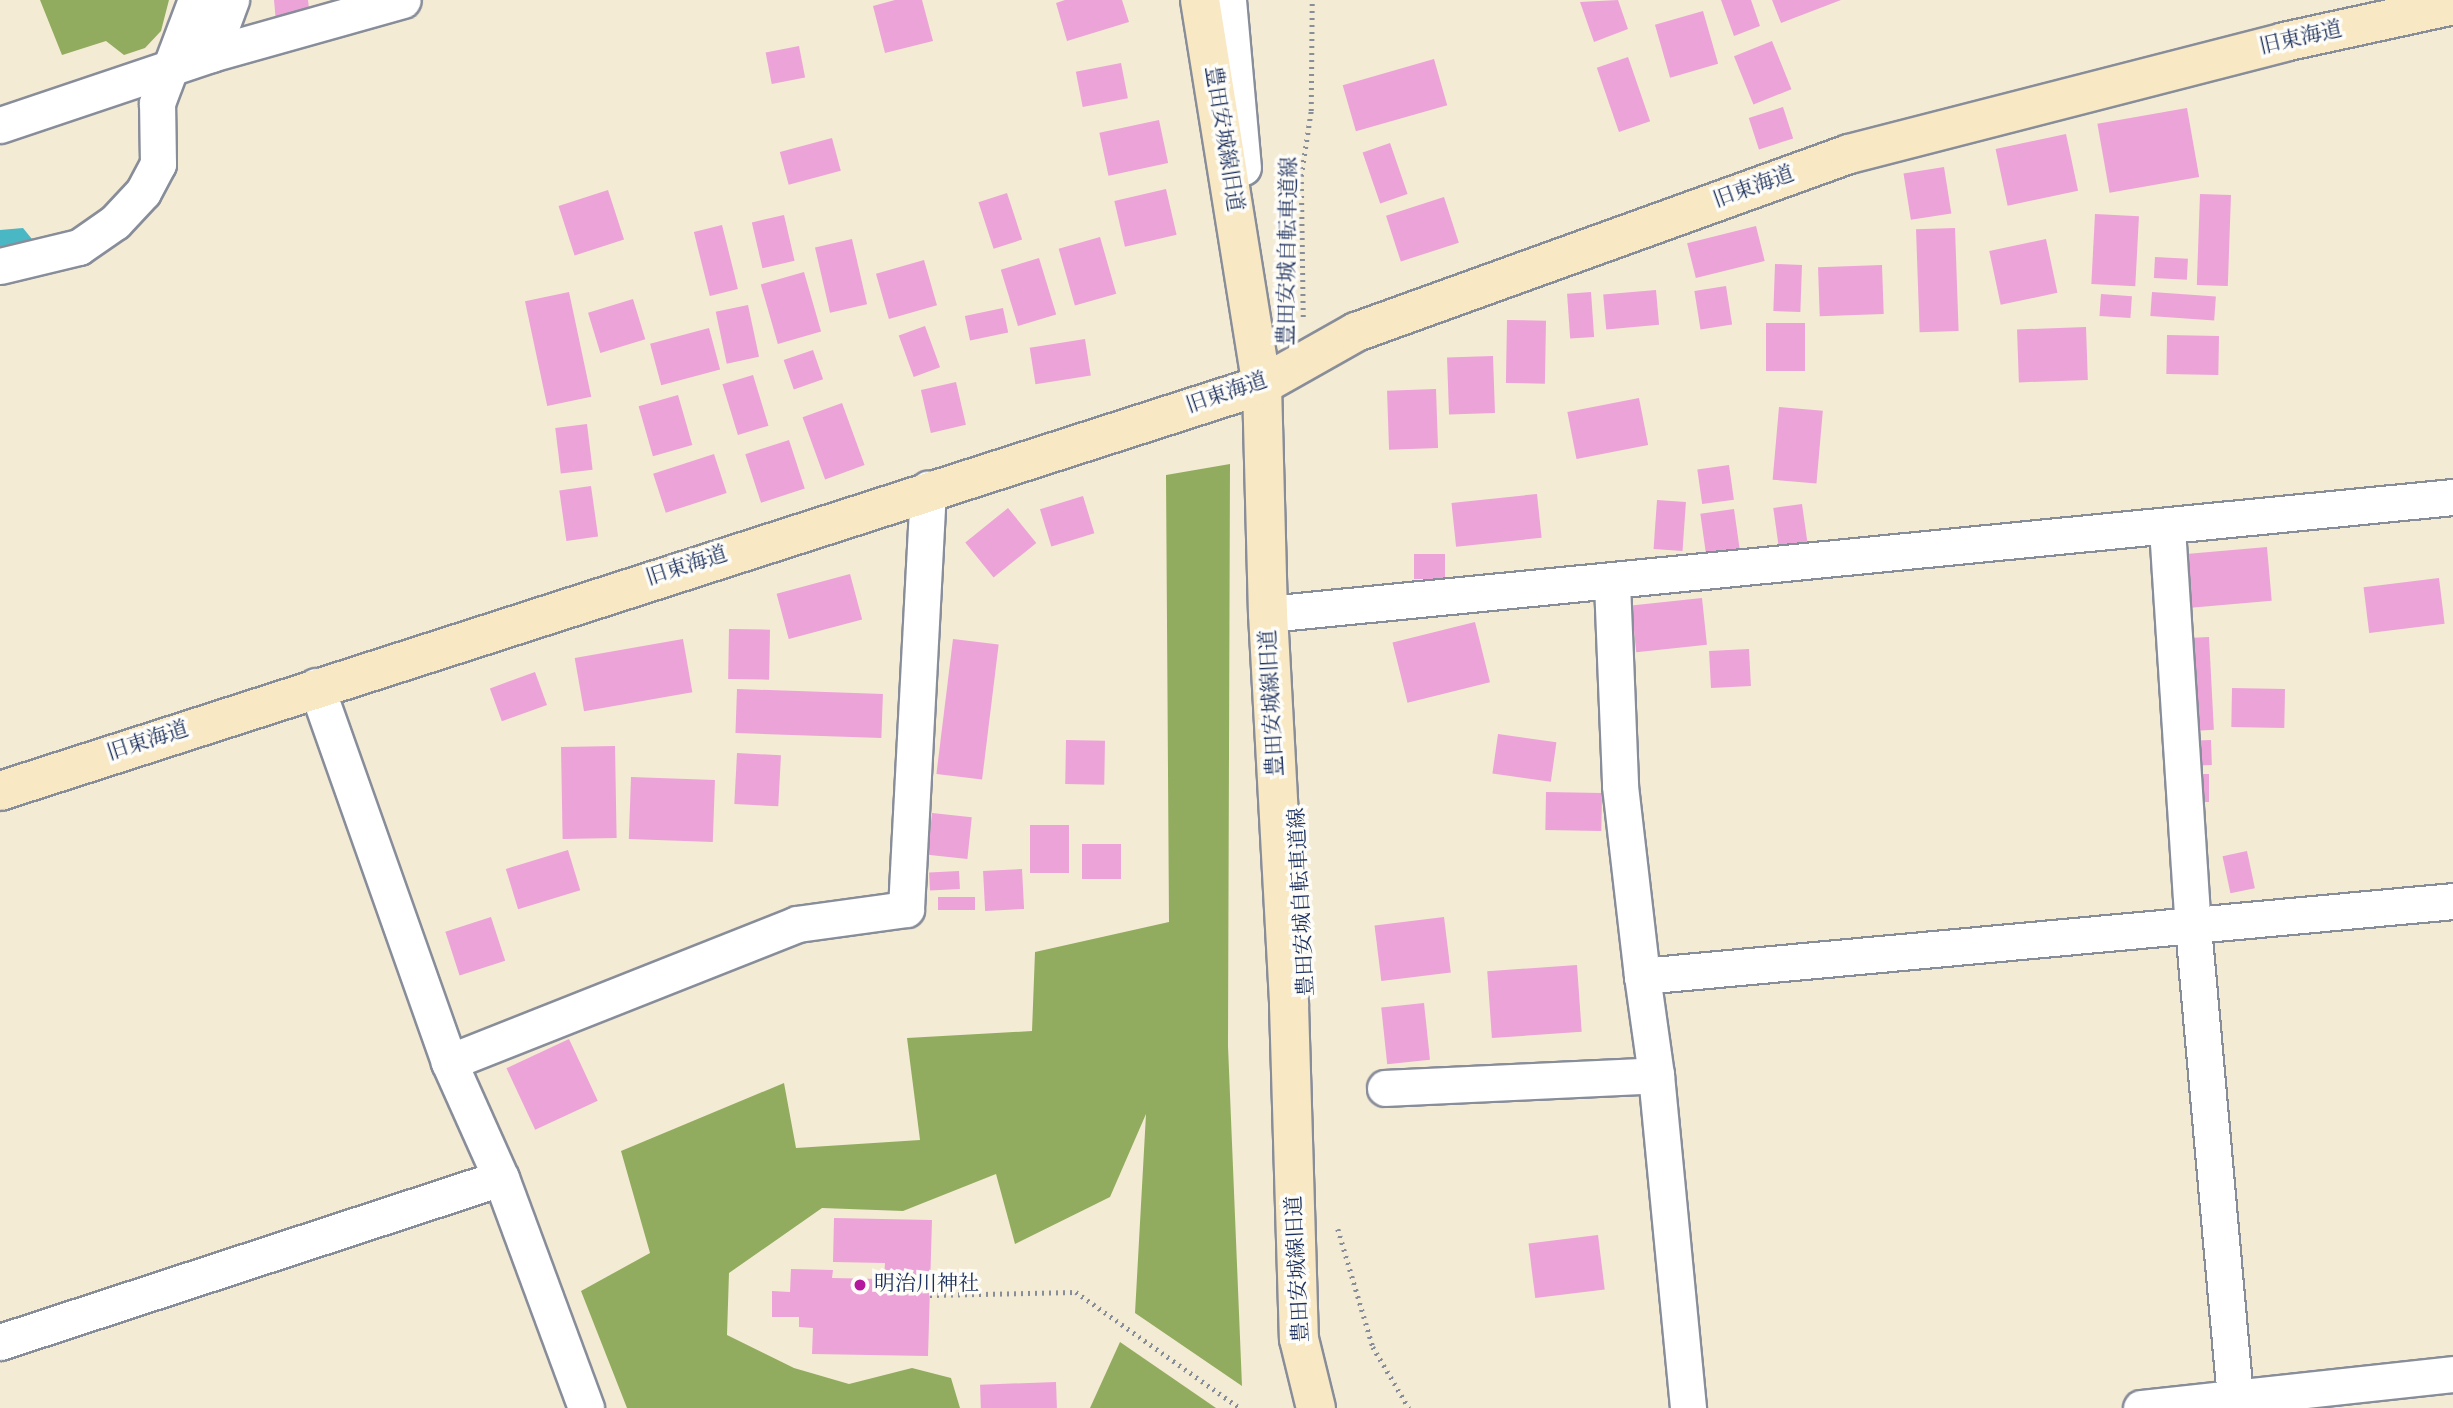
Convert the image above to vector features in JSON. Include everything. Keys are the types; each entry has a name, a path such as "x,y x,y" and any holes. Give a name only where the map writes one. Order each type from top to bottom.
{"street":[{"path":"0,265 79,247 115,222 143,192 158,164 157,103 196,0"},
{"path":"211,54 231,0"},
{"path":"0,125 211,54 402,0"},
{"name":"豊田安城線旧道","path":"1200,0 1262,385 1268,614 1289,1005 1300,1339 1316,1408"},
{"path":"1228,0 1262,385"},
{"name":"旧東海道","path":"0,791 928,489 1262,385 1356,332 1849,153 2284,42 2453,5"},
{"path":"449,1062 797,925 906,909 928,489"},
{"path":"1268,614 1612,583 2453,497"},
{"path":"2167,528 2193,927 2235,1403"},
{"path":"1612,583 1620,786 1656,1075 1688,1408"},
{"path":"316,687 449,1062 501,1178 586,1408"},
{"path":"1642,976 2453,901"},
{"path":"1385,1088 1656,1075"},
{"path":"0,1342 501,1178"},
{"path":"2141,1408 2235,1403 2453,1374"}],"path":[{"name":"豊田安城自転車道線","path":"1304,363 1301,176 1311,111 1312,0"},
{"path":"1335,1218 1373,1346 1409,1408"},
{"path":"930,1295 1076,1292 1240,1408"}],"green space":[{"path":"40,0 169,0 161,31 145,48 124,55 106,41 62,55"},
{"path":"1230,464 1228,1046 1242,1386 1135,1313 1146,1114 1110,1197 1015,1244 996,1174 903,1211 822,1208 729,1273 727,1335 794,1368 849,1384 912,1368 951,1378 960,1408 627,1408 581,1291 650,1253 621,1151 784,1083 796,1148 920,1140 907,1038 1032,1031 1035,952 1169,922 1166,475"},
{"path":"1120,1342 1216,1408 1090,1408"}],"water":[{"path":"23,228 36,244 0,254 0,230"}],"building":[{"path":"274,0 308,0 310,17 276,22"},
{"path":"895,0 922,0 933,41 885,53 873,6"},
{"path":"1065,0 1122,0 1129,22 1067,41 1056,3"},
{"path":"1618,0 1628,29 1594,42 1580,2"},
{"path":"1721,0 1751,0 1760,26 1734,36"},
{"path":"1772,0 1841,0 1781,23"},
{"path":"1703,11 1718,64 1670,78 1655,25"},
{"path":"1772,41 1791,89 1753,105 1734,56"},
{"path":"799,46 805,77 772,84 766,52"},
{"path":"1628,57 1650,121 1619,132 1597,68"},
{"path":"1434,59 1447,105 1356,131 1343,85"},
{"path":"1121,63 1128,98 1083,107 1076,72"},
{"path":"1783,107 1793,138 1759,150 1749,118"},
{"path":"2187,108 2199,177 2110,193 2097,124"},
{"path":"1159,120 1168,163 1108,176 1099,133"},
{"path":"2066,134 2078,191 2008,206 1996,149"},
{"path":"832,138 841,171 789,185 780,152"},
{"path":"1390,143 1408,194 1380,203 1363,152"},
{"path":"1944,167 1951,213 1911,220 1904,173"},
{"path":"1166,189 1177,235 1125,247 1114,201"},
{"path":"608,190 624,239 575,256 559,206"},
{"path":"1007,193 1022,240 994,249 978,202"},
{"path":"2200,194 2231,195 2228,286 2197,285"},
{"path":"1444,197 1459,243 1401,262 1386,216"},
{"path":"2095,214 2139,216 2135,286 2091,284"},
{"path":"784,215 795,261 762,268 752,222"},
{"path":"722,225 738,289 710,296 694,232"},
{"path":"1756,226 1765,261 1696,278 1687,243"},
{"path":"1955,228 1959,331 1920,332 1916,229"},
{"path":"1100,237 1116,294 1075,306 1059,249"},
{"path":"852,239 867,304 830,313 815,248"},
{"path":"2046,239 2057,293 2001,305 1989,251"},
{"path":"2155,257 2188,259 2187,280 2154,278"},
{"path":"1039,258 1056,314 1018,326 1001,270"},
{"path":"924,260 937,305 889,319 876,274"},
{"path":"1775,264 1802,265 1800,312 1773,311"},
{"path":"1882,265 1884,314 1820,316 1818,267"},
{"path":"804,272 821,332 778,344 761,284"},
{"path":"1726,286 1732,325 1700,330 1694,291"},
{"path":"1656,290 1659,325 1606,329 1603,295"},
{"path":"569,292 591,397 547,406 525,301"},
{"path":"1591,292 1594,337 1570,339 1567,294"},
{"path":"2152,292 2216,296 2214,320 2150,316"},
{"path":"2101,294 2132,296 2130,318 2099,316"},
{"path":"633,299 645,339 600,353 588,313"},
{"path":"748,305 759,357 727,364 716,312"},
{"path":"1003,308 1008,332 970,341 965,316"},
{"path":"1507,320 1546,321 1545,384 1506,383"},
{"path":"1766,323 1805,323 1805,371 1766,371"},
{"path":"925,326 940,367 914,377 899,336"},
{"path":"2086,327 2088,380 2019,382 2017,329"},
{"path":"709,328 720,370 661,385 650,344"},
{"path":"2167,335 2219,336 2218,375 2166,374"},
{"path":"1085,339 1091,376 1035,384 1030,348"},
{"path":"813,350 823,379 794,389 784,360"},
{"path":"1493,356 1495,413 1449,415 1447,358"},
{"path":"753,375 768,426 738,435 722,384"},
{"path":"956,382 966,425 931,433 921,390"},
{"path":"1436,389 1438,448 1389,450 1387,391"},
{"path":"678,395 692,445 653,456 639,406"},
{"path":"1639,398 1648,445 1577,459 1567,412"},
{"path":"842,403 865,465 825,479 803,417"},
{"path":"1779,407 1823,411 1816,484 1773,480"},
{"path":"587,424 593,470 561,474 555,428"},
{"path":"789,440 805,489 761,503 745,454"},
{"path":"714,454 727,493 666,513 653,474"},
{"path":"1729,465 1734,500 1702,504 1697,469"},
{"path":"591,486 598,537 566,541 559,490"},
{"path":"1537,494 1542,538 1456,547 1451,503"},
{"path":"1083,496 1094,533 1051,546 1040,509"},
{"path":"1657,500 1686,502 1683,551 1654,549"},
{"path":"1802,504 1808,545 1779,549 1773,508"},
{"path":"1008,508 1036,543 994,578 965,543"},
{"path":"1734,509 1740,550 1706,554 1700,514"},
{"path":"2267,547 2272,601 2188,608 2183,554"},
{"path":"1414,554 1445,554 1445,579 1414,579"},
{"path":"850,574 862,619 789,639 777,594"},
{"path":"2439,578 2445,624 2369,633 2364,587"},
{"path":"1702,598 1707,645 1636,652 1631,605"},
{"path":"1475,622 1490,682 1408,703 1393,643"},
{"path":"729,629 770,630 769,680 728,679"},
{"path":"2209,637 2214,730 2193,731 2188,638"},
{"path":"683,639 692,692 584,711 575,658"},
{"path":"953,639 999,645 982,780 936,774"},
{"path":"1749,649 1751,686 1711,688 1709,651"},
{"path":"535,672 547,705 502,721 490,688"},
{"path":"2232,688 2285,689 2284,728 2231,727"},
{"path":"737,689 883,694 881,738 735,733"},
{"path":"1498,734 1556,742 1551,782 1492,774"},
{"path":"1066,740 1105,741 1104,785 1065,784"},
{"path":"2211,740 2212,765 2192,766 2191,741"},
{"path":"615,746 617,838 563,839 561,747"},
{"path":"737,753 781,755 778,806 734,804"},
{"path":"2192,774 2209,774 2209,802 2192,802"},
{"path":"631,777 715,780 713,842 629,839"},
{"path":"1546,792 1602,793 1601,831 1545,830"},
{"path":"932,813 972,817 967,859 928,855"},
{"path":"1030,825 1069,825 1069,873 1030,873"},
{"path":"1082,844 1121,844 1121,879 1082,879"},
{"path":"568,850 580,890 518,909 506,869"},
{"path":"2247,851 2255,888 2230,893 2223,856"},
{"path":"1022,869 1024,909 985,911 983,871"},
{"path":"959,871 960,889 930,891 929,873"},
{"path":"938,897 975,897 975,910 938,910"},
{"path":"491,917 505,961 460,976 445,932"},
{"path":"1444,917 1451,973 1381,981 1375,926"},
{"path":"1577,965 1582,1032 1492,1038 1487,971"},
{"path":"1424,1003 1430,1060 1387,1064 1381,1007"},
{"path":"569,1039 598,1101 535,1130 506,1068"},
{"name":"明治川神社","path":"834,1218 932,1220 928,1356 812,1354 813,1328 799,1327 799,1317 772,1317 772,1291 790,1292 791,1269 833,1270 832,1278 884,1279 885,1263 833,1262"},
{"path":"1598,1235 1605,1290 1535,1298 1529,1244"},
{"path":"1056,1382 1057,1408 981,1408 980,1385"}],"place":[{"name":"明治川神社","path":"860,1285"}]}
